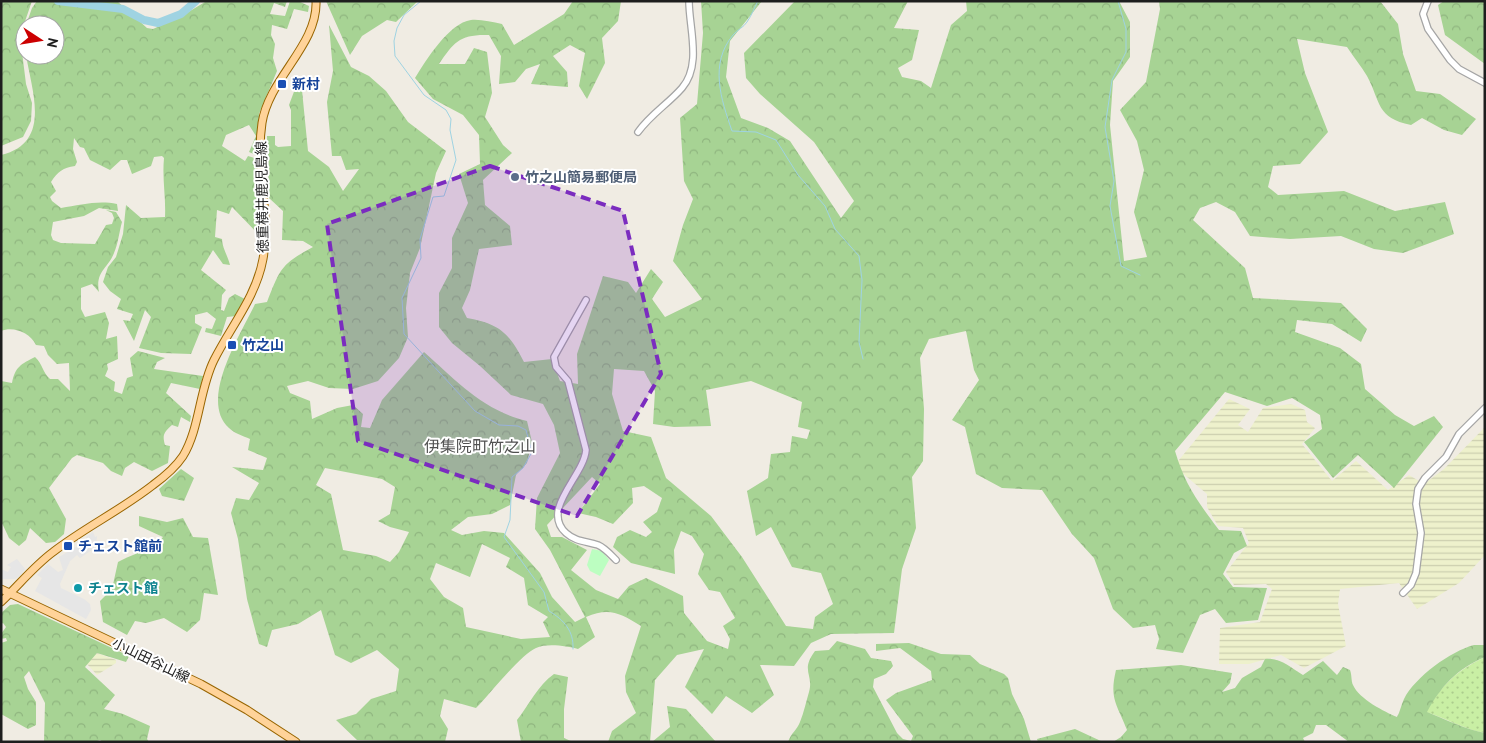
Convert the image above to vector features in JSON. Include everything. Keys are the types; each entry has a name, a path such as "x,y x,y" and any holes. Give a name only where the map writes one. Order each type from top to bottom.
{"main road":[{"name":"徳重横井鹿児島線","path":"1,602 53,552 117,512 165,476 187,449 214,360 249,299 260,274 264,247 261,135 264,110 274,87 313,24 316,1"},
{"name":"小山田谷山線","path":"1,589 200,684 247,710 296,742"}],"street":[{"path":"638,132 654,112 682,88 689,78 692,43 689,1"},
{"path":"1428,1 1423,14 1428,30 1458,69 1485,83"},
{"path":"586,300 554,357 556,367 568,381 586,450 578,473 562,501 558,516 563,529 569,536 579,542 600,546 616,560"},
{"path":"1403,592 1411,585 1416,573 1421,533 1416,504 1418,489 1425,478 1446,457 1459,434 1485,408"}],"highlighted area":[{"path":"490,166 623,211 661,374 577,516 358,441 327,224"}],"green space":[{"path":"1,1 32,1 27,15 15,15 15,65 24,65 26,84 32,103 31,121 23,137 1,146"},
{"path":"37,1 117,1 147,28 153,29 180,17 205,2 287,1 285,7 274,3 270,14 285,16 290,1 298,1 309,6 308,12 294,9 287,29 272,25 271,35 275,44 273,58 277,71 259,114 258,156 249,152 256,136 249,125 226,135 222,146 245,161 248,156 258,159 260,236 232,207 229,214 217,210 215,237 222,239 230,265 223,264 213,250 201,270 226,290 222,295 221,310 224,311 229,298 235,294 245,299 236,316 227,317 221,336 205,332 206,328 212,329 216,319 207,312 195,315 195,323 202,327 191,354 161,353 139,348 151,317 145,310 134,341 123,320 130,321 133,314 117,309 121,299 110,291 103,282 108,267 116,257 123,234 126,205 141,218 165,217 164,158 162,156 154,157 151,166 132,174 127,160 121,160 110,170 90,160 84,148 80,147 74,138 73,149 77,162 75,166 64,169 51,182 56,191 50,197 52,201 61,208 89,203 117,204 118,211 99,208 84,216 53,222 51,235 53,240 61,243 95,244 106,225 112,224 114,218 112,213 106,210 116,212 122,222 114,253 100,275 99,292 92,284 81,288 81,309 85,317 105,312 109,323 106,339 117,336 118,359 107,364 108,369 105,376 115,382 114,391 122,394 127,378 133,376 130,358 138,351 165,358 157,362 154,369 203,376 200,389 171,383 166,393 191,416 190,422 181,417 178,427 172,425 164,434 165,445 170,446 168,463 152,471 134,462 125,468 122,476 111,471 103,463 77,455 72,458 49,488 66,519 64,534 55,542 46,543 30,528 26,540 19,546 9,538 1,521 1,381 12,383 19,367 35,357 50,379 58,379 70,391 69,363 57,364 48,355 44,346 36,345 26,334 11,329 1,331 1,155 17,149 27,140 33,128 34,100 28,65 65,65 65,15 30,15"},
{"path":"326,1 418,1 396,22 387,20 362,36 350,55"},
{"path":"573,1 621,1 618,21 602,38 605,63 587,99 579,86 585,53 570,45 553,56 567,72 568,87 531,84 540,64 526,69 515,82 499,84 501,56 489,35 464,38 449,50 439,64 465,64 474,48 487,52 492,93 485,117 503,145 512,153 483,180 485,205 510,226 512,245 479,249 470,290 462,308 467,318 488,323 502,331 524,362 552,359 560,381 578,384 577,354 603,276 628,282 636,293 651,269 663,282 652,299 665,317 702,299 673,261 683,225 693,199 684,181 680,118 697,104 703,33 701,1 762,1 730,41 726,77 741,118 768,128 790,141 841,218 854,201 814,142 760,94 746,78 744,53 795,1 908,1 894,28 919,30 912,60 898,68 902,77 921,81 931,88 951,25 967,11 966,1 1119,1 1130,22 1130,57 1113,81 1110,125 1124,261 1147,257 1134,212 1144,170 1137,141 1120,110 1146,82 1160,9 1159,1 1380,1 1398,24 1403,54 1416,91 1440,94 1476,119 1462,135 1444,130 1422,118 1411,125 1391,118 1381,108 1367,76 1347,47 1297,39 1305,73 1328,132 1300,164 1273,166 1268,187 1278,195 1344,191 1395,211 1445,202 1454,234 1403,253 1374,249 1341,236 1290,239 1250,236 1235,212 1216,202 1200,208 1193,220 1245,268 1253,298 1341,303 1367,329 1361,342 1332,324 1297,320 1295,332 1340,348 1361,364 1365,389 1395,415 1414,426 1434,416 1443,427 1394,488 1358,455 1333,478 1304,442 1322,429 1320,415 1292,398 1267,406 1225,392 1175,451 1183,474 1193,493 1219,530 1241,531 1247,546 1234,553 1223,574 1233,587 1267,588 1258,620 1226,623 1215,609 1200,615 1183,653 1156,649 1159,639 1155,625 1133,628 1113,609 1094,558 1072,534 1042,490 1002,488 976,474 965,427 952,420 979,380 974,370 966,331 929,339 920,358 924,409 923,461 912,477 916,528 902,569 894,633 831,634 811,643 794,666 760,665 774,695 752,713 726,696 712,714 685,687 704,649 677,655 655,680 650,742 608,742 612,731 636,713 626,692 625,676 641,626 620,615 601,612 586,617 595,637 578,649 551,645 536,648 514,666 476,708 444,699 440,716 448,729 445,742 357,740 336,720 356,714 371,699 396,691 399,669 377,650 351,663 335,655 321,610 298,624 272,630 267,647 259,644 247,599 238,539 231,513 236,498 249,500 259,483 232,467 263,470 267,458 248,450 250,439 231,430 221,416 218,401 225,367 255,304 267,302 283,268 294,258 313,247 303,241 282,240 283,211 269,198 267,136 275,136 275,145 278,147 291,146 291,110 289,105 298,81 301,80 308,151 329,167 343,191 359,169 346,170 341,156 332,156 327,102 333,71 329,25 351,67 369,76 386,91 408,122 446,151 436,173 420,248 410,273 406,308 408,337 399,358 378,381 353,389 329,388 308,381 287,386 290,393 310,401 312,419 337,408 353,405 363,414 361,427 370,428 382,400 424,352 459,384 483,402 497,410 527,421 532,442 527,463 516,475 510,505 492,514 468,517 451,530 462,535 484,531 504,533 540,573 552,597 575,622 585,617 550,550 535,529 537,498 560,453 554,425 543,404 511,395 452,343 439,327 439,293 452,268 452,238 468,203 459,174 480,164 479,135 463,115 433,99 415,78 439,43 463,23 478,20 502,24 514,45 564,14","holes":["614,369 644,371 655,391 653,424 674,427 711,426 706,390 751,381 802,402 798,427 810,430 807,439 792,436 790,452 771,454 768,478 747,491 756,536 771,527 792,567 821,573 833,604 815,617 813,629 786,626 742,557 711,516 666,478 651,437 623,431 612,394","325,468 382,479 395,487 390,514 378,521 390,527 409,532 399,552 390,562 376,556 343,550 331,494 316,485","592,477 600,484 578,513 596,517 613,524 633,503 632,488 644,486 662,498 657,512 643,522 652,532 646,537 630,530 617,537 613,547 631,563 675,574 674,550 681,531 692,536 704,554 698,574 709,590 720,592 735,618 723,626 730,639 728,649 707,641 684,613 683,596 646,578 629,586 618,599 596,590 571,570 587,550 562,537 551,537 547,525","482,544 510,558 506,567 524,578 528,605 548,617 543,622 550,637 521,639 466,627 463,608 444,597 430,579 436,563 470,577"]},
{"path":"1444,1 1485,1 1485,64 1445,35 1438,5"},
{"path":"1229,399 1250,409 1238,425 1248,432 1263,408 1291,404 1305,410 1307,422 1315,428 1302,444 1332,481 1356,461 1388,490 1409,475 1424,484 1444,469 1485,427 1485,555 1459,583 1417,609 1399,583 1340,589 1338,604 1346,646 1304,668 1281,655 1249,664 1219,664 1220,628 1260,622 1272,589 1266,584 1234,585 1226,572 1249,543 1243,528 1218,526 1207,507 1207,494 1174,466"},
{"path":"181,469 194,478 184,501 162,496 159,489"},
{"path":"139,516 167,522 183,518 193,537 208,538 218,595 204,593 200,620 187,632 164,618 146,623 135,621 127,635 103,622 100,601 112,589 118,562 148,549 163,537 139,526"},
{"path":"592,549 602,551 609,560 600,576 590,571 587,565"},
{"path":"18,604 129,656 126,662 97,653 85,667 115,695 104,709 123,714 150,726 147,739 149,742 103,742 100,740 94,742 44,742 45,703 29,671 24,677 28,689 36,702 36,725 28,729 1,714 1,643 7,641 6,638 1,639 1,634 6,627 3,623 1,624 1,613 10,605"},
{"path":"837,641 865,649 871,658 891,661 893,666 886,674 874,679 873,687 897,733 903,739 911,741 913,736 886,700 896,693 932,680 931,671 900,648 876,651 876,644 909,643 941,654 970,655 980,664 1004,674 1008,678 1012,694 1024,719 1031,742 788,742 800,722 809,692 808,663 815,651 829,650"},
{"path":"1474,645 1485,645 1485,657 1466,667 1451,679 1438,694 1427,712 1464,727 1485,733 1485,742 1349,742 1326,725 1316,725 1313,733 1303,738 1305,742 1113,742 1127,730 1115,701 1113,688 1116,670 1181,665 1232,673 1230,683 1222,692 1235,688 1242,678 1261,667 1265,659 1280,661 1303,675 1323,661 1337,675 1343,667 1350,670 1353,685 1366,700 1397,717 1404,699 1416,682 1434,666 1455,653"},
{"path":"97,653 116,660 116,663 97,675 87,664"},
{"path":"1485,657 1485,733 1426,712 1438,694 1458,673"},
{"path":"554,674 568,677 564,709 564,738 573,742 521,742 517,720 538,689"},
{"path":"667,706 686,709 716,742 652,742 670,727"},
{"path":"1075,729 1103,742 1038,742 1037,739"}],"shaded area":[{"path":"93,532 95,537 97,536 96,547 80,558 77,555 70,561 60,584 61,588 90,604 91,610 86,619 35,591 42,578 37,575 48,564 58,572 63,570 59,557 86,541 86,537"},
{"path":"17,559 25,569 21,575 15,579 1,579 1,569 8,572 11,567 7,565"}],"waterway":[{"path":"58,1 123,9 144,20 158,23 181,14 196,1"},
{"path":"421,1 404,15 397,28 394,41 395,56 424,95 446,110 451,119 450,130 456,160 444,196 433,197 420,239 421,258 402,298 404,334 475,411 499,425 518,426 526,430 532,452 523,468 512,477 510,520 504,537 544,592 549,611 559,618 570,631 573,649"},
{"path":"528,1 539,1"},
{"path":"758,1 747,22 733,35 721,58 719,82 724,107 732,131 756,132 776,140 798,175 825,206 835,229 859,256 862,280 859,342 863,359"},
{"path":"1118,1 1126,29 1126,52 1112,80 1105,127 1114,181 1110,206 1121,266 1140,275"}],"place":[{"name":"新村","path":"282,84"},
{"name":"竹之山簡易郵便局","path":"515,177"},
{"name":"竹之山","path":"232,345"},
{"name":"チェスト館前","path":"68,546"},
{"name":"チェスト館","path":"78,588"}],"district":[{"name":"伊集院町竹之山","path":"480,446"}]}
